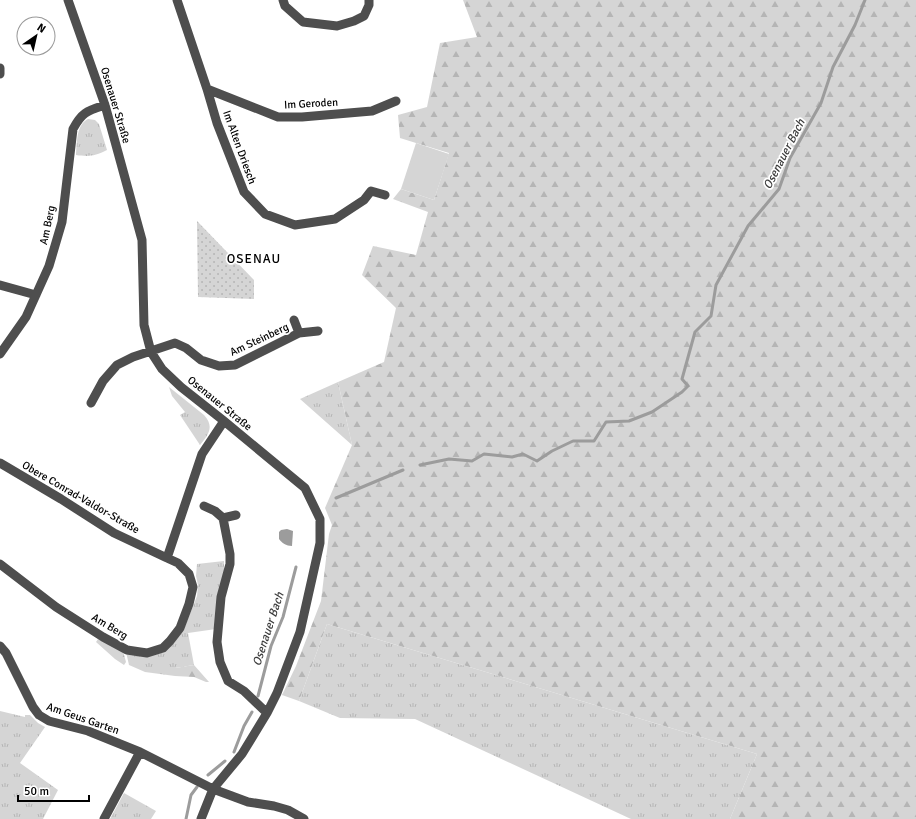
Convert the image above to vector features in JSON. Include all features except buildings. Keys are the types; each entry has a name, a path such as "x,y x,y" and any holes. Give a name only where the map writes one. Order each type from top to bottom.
{"street":[{"name":"Osenauer Straße","path":"68,0 105,105 142,240 144,325 151,352 162,369 181,387 305,488 320,519 320,543 300,632 277,693 267,713 242,754 213,789 201,819"},
{"name":"Im Alten Driesch","path":"177,0 217,123 244,192 265,214 295,225 335,219 364,200 371,191 385,195"},
{"path":"283,0 285,6 302,22 337,26 354,21 364,16 369,5 369,0"},
{"path":"0,68 0,74"},
{"name":"Im Geroden","path":"207,89 278,117 302,117 372,111 396,101"},
{"name":"Am Berg","path":"0,354 26,317 50,266 62,222 73,129 79,118 88,111 105,105"},
{"path":"0,285 36,294"},
{"name":"Am Steinberg","path":"294,320 299,333"},
{"name":"Am Steinberg","path":"91,403 103,381 117,366 133,357 175,343 186,348 201,360 219,366 235,365 299,333 318,331"},
{"path":"167,558 202,454 224,421"},
{"name":"Obere Conrad-Valdor-Straße","path":"0,463 114,533 167,558"},
{"path":"204,506 215,510 223,518 230,554 230,564 221,597 217,642 220,662 228,681 244,691 267,713"},
{"path":"223,518 236,515"},
{"name":"Am Berg","path":"0,564 56,607 103,637 127,650 148,653 163,648 180,628 189,604 193,587 189,574 178,563 167,558"},
{"name":"Am Geus Garten","path":"0,646 6,653 38,715 49,721 88,731 140,752 213,789"},
{"path":"104,819 140,752"},
{"path":"213,789 248,802 288,810 304,819"}],"green space":[{"path":"463,0 916,0 916,819 730,819 757,754 327,624 299,701 282,695 296,666 321,601 329,534 332,525 325,508 352,445 338,382 384,362 396,308 362,275 373,246 416,255 428,212 393,199 401,189 434,200 449,153 400,138 398,115 427,107 440,43 477,37"},
{"path":"88,119 95,120 99,124 107,150 92,156 76,155 79,130 81,125"},
{"path":"416,143 449,154 434,200 401,189"},
{"path":"197,221 254,280 254,299 198,297"},
{"path":"338,382 352,445 300,399"},
{"path":"169,387 207,419 210,427 209,431 206,438 200,445 180,415 185,412 172,396"},
{"path":"224,561 216,629 188,633 194,665 175,668 175,676 145,672 129,665 126,652 164,652 174,643 184,629 197,596 197,564"},
{"path":"327,624 757,754 730,819 631,819 415,719 340,718 299,701"},
{"path":"98,639 123,651 126,662 124,665 96,642"},
{"path":"194,665 209,682 194,677 175,676 175,668"},
{"path":"0,711 25,717 25,715 30,715 38,723 45,727 20,763 58,790 43,819 0,819"},
{"path":"124,793 156,811 151,819 110,819"}],"shaded area":[{"path":"287,529 293,531 292,546 284,544 279,539 279,532"}],"waterway":[{"name":"Osenauer Bach","path":"420,465 449,459 472,461 484,454 512,457 523,454 537,461 552,451 573,441 594,441 606,422 629,421 652,412 682,392 688,386 682,379 695,332 711,316 716,285 748,226 779,189 790,158 821,103 833,67 855,25 865,0"},
{"name":"Osenauer Bach","path":"336,498 403,470"},
{"name":"Osenauer Bach","path":"258,696 271,646 283,617 296,567"},
{"name":"Osenauer Bach","path":"234,752 244,726 252,712"},
{"name":"Osenauer Bach","path":"208,775 225,761"},
{"name":"Osenauer Bach","path":"186,819 191,795 197,787"}],"district":[{"name":"OSENAU","path":"254,258"}]}
